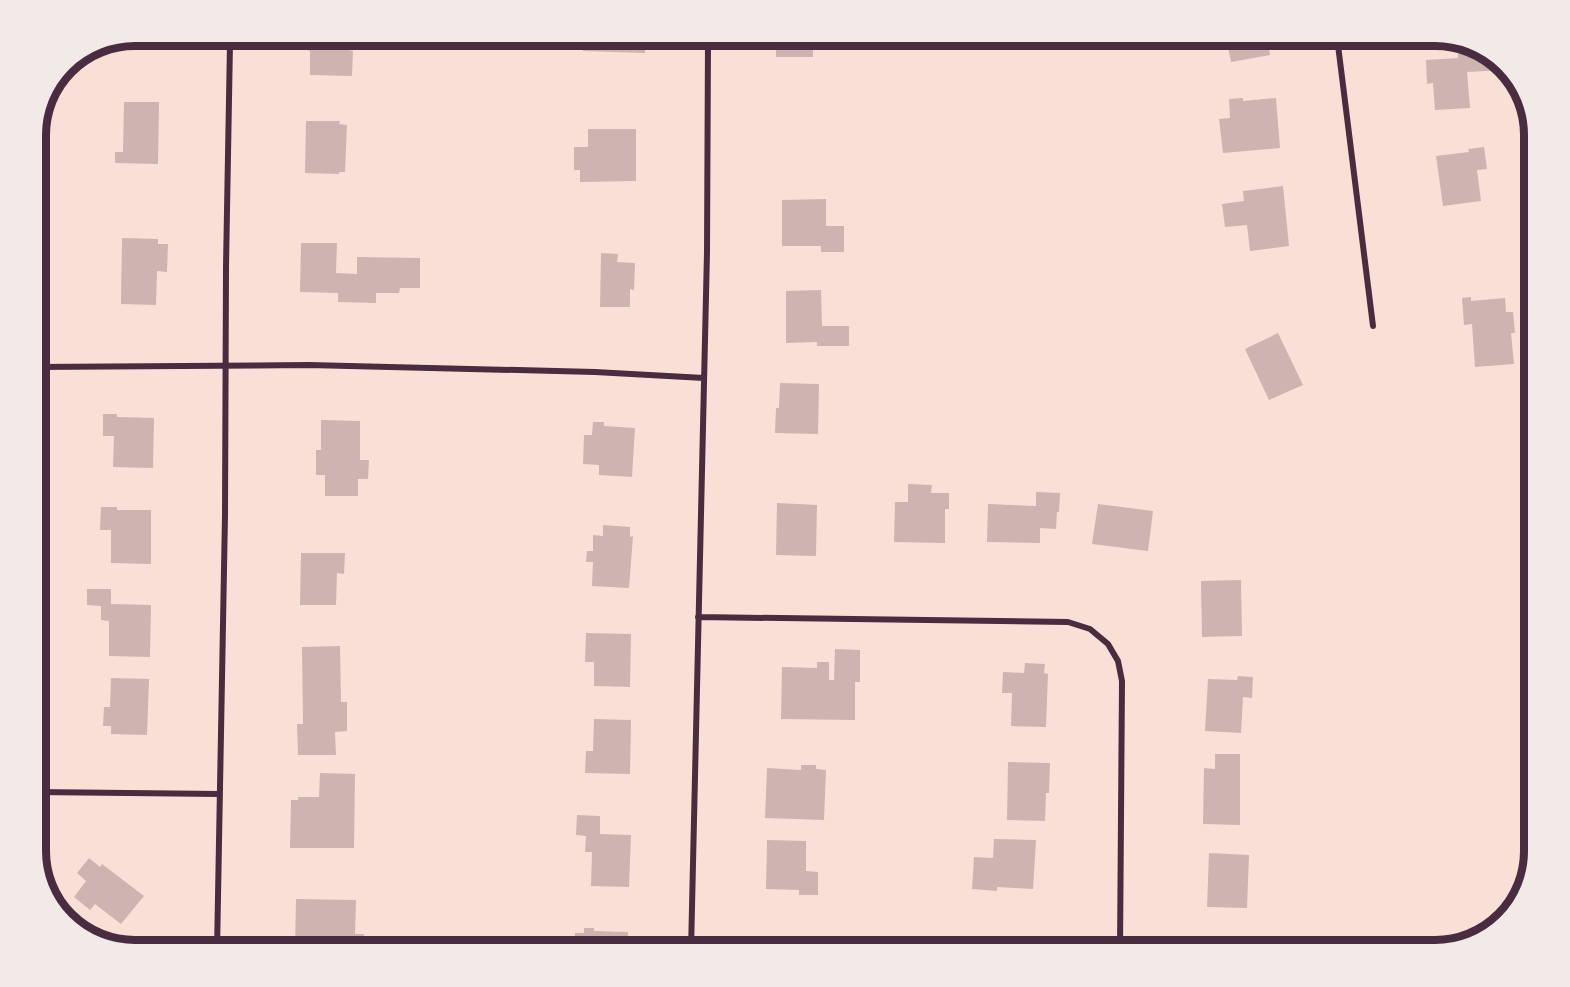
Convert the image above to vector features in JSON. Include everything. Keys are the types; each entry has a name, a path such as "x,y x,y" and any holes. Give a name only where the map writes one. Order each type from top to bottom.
{"street":[{"path":"217,940 225,527 230,46"},
{"path":"691,940 707,240 708,46"},
{"path":"1338,46 1373,326"},
{"path":"47,368 309,365 595,372 704,378"},
{"path":"698,617 1068,622 1090,629 1108,644 1118,661 1122,681 1120,940"},
{"path":"47,792 219,794"}],"building":[{"path":"307,46 348,46 348,50 353,51 352,76 310,75 310,51 307,50"},
{"path":"583,46 645,46 645,53 583,51"},
{"path":"776,46 813,46 813,57 776,57"},
{"path":"1228,46 1268,46 1270,55 1231,62"},
{"path":"1458,52 1479,58 1495,71 1467,72 1470,108 1435,110 1433,83 1427,84 1426,60 1458,58"},
{"path":"1243,98 1243,101 1276,98 1280,148 1223,153 1219,119 1230,118 1229,99"},
{"path":"124,102 159,102 158,164 115,163 115,152 123,152"},
{"path":"306,121 340,121 339,124 347,125 345,172 339,172 339,174 305,173"},
{"path":"588,129 636,129 636,181 580,182 580,170 574,170 574,147 588,147"},
{"path":"1484,147 1487,169 1477,170 1481,201 1443,206 1436,156 1469,152 1468,149"},
{"path":"1283,186 1289,246 1250,251 1247,225 1225,227 1222,204 1244,201 1243,191"},
{"path":"826,199 826,226 844,226 844,252 821,252 821,246 782,246 782,200"},
{"path":"122,238 158,239 158,244 168,244 167,272 157,271 156,305 121,304"},
{"path":"301,243 337,243 336,273 357,274 357,257 420,258 420,288 400,288 399,293 376,293 376,303 338,302 338,293 300,292"},
{"path":"601,253 618,254 617,262 635,263 634,290 630,289 630,307 600,307"},
{"path":"821,290 822,326 849,326 849,346 817,346 817,342 786,343 786,291"},
{"path":"1471,297 1471,301 1505,298 1506,312 1513,312 1515,333 1511,333 1514,364 1475,367 1472,324 1464,325 1462,298"},
{"path":"1278,333 1303,385 1269,400 1245,349"},
{"path":"780,383 819,384 818,434 775,433"},
{"path":"103,414 117,414 117,417 154,418 153,468 113,467 114,436 103,436"},
{"path":"321,420 360,421 360,460 369,460 368,479 358,479 358,496 325,496 325,475 316,475 316,450 321,450"},
{"path":"593,422 604,422 604,426 635,428 632,477 599,475 599,465 583,464 584,435 592,435"},
{"path":"908,484 932,485 931,493 949,493 949,509 945,509 945,543 894,542 895,502 908,502"},
{"path":"1036,492 1060,493 1056,529 1040,528 1040,543 987,542 988,504 1036,506"},
{"path":"777,503 817,505 816,556 776,555"},
{"path":"1098,504 1153,511 1148,551 1092,544"},
{"path":"101,507 117,507 117,510 151,510 151,564 111,563 111,530 100,530"},
{"path":"603,525 630,527 630,537 633,536 629,588 592,586 593,562 586,562 587,551 593,551 593,535 603,536"},
{"path":"301,553 345,553 344,574 337,573 336,605 300,605"},
{"path":"1241,580 1242,636 1202,637 1201,581"},
{"path":"87,589 111,589 111,604 151,605 150,657 109,656 109,621 101,620 101,606 87,605"},
{"path":"586,633 631,634 630,687 594,686 594,662 585,662"},
{"path":"340,646 341,702 347,702 347,731 335,732 336,755 298,755 297,724 303,724 302,647"},
{"path":"835,649 860,650 860,682 855,682 855,720 781,719 782,667 817,668 817,662 829,662 829,680 834,680"},
{"path":"1025,663 1045,664 1044,673 1048,674 1046,727 1011,726 1012,693 1002,693 1003,672 1024,673"},
{"path":"1238,676 1253,677 1252,698 1243,697 1241,733 1205,731 1208,679 1237,680"},
{"path":"111,678 149,679 147,735 111,734 111,726 103,726 104,707 110,707"},
{"path":"594,719 631,720 630,774 585,773 586,751 593,751"},
{"path":"1215,754 1240,754 1240,825 1203,824 1204,768 1215,769"},
{"path":"1008,762 1050,763 1045,821 1007,820"},
{"path":"801,765 816,765 816,769 826,770 824,820 765,818 767,768 801,770"},
{"path":"320,773 355,774 354,848 290,848 291,800 298,800 298,797 319,797"},
{"path":"577,815 600,816 600,834 631,835 629,887 591,886 592,852 585,852 586,836 576,835"},
{"path":"994,839 1036,840 1033,889 997,887 997,891 972,889 974,857 993,858"},
{"path":"767,840 806,841 806,871 818,872 818,895 799,895 799,890 766,889"},
{"path":"1209,853 1249,855 1247,908 1207,907"},
{"path":"89,858 100,867 102,864 144,896 121,924 95,904 90,910 74,897 86,881 77,873"},
{"path":"296,899 356,900 355,934 364,934 364,940 295,940"},
{"path":"584,928 594,928 594,931 628,932 628,940 575,940 575,933 584,933"},
{"path":"765,936 802,937 802,940 765,940"},
{"path":"994,938 1031,940 994,940"}]}
